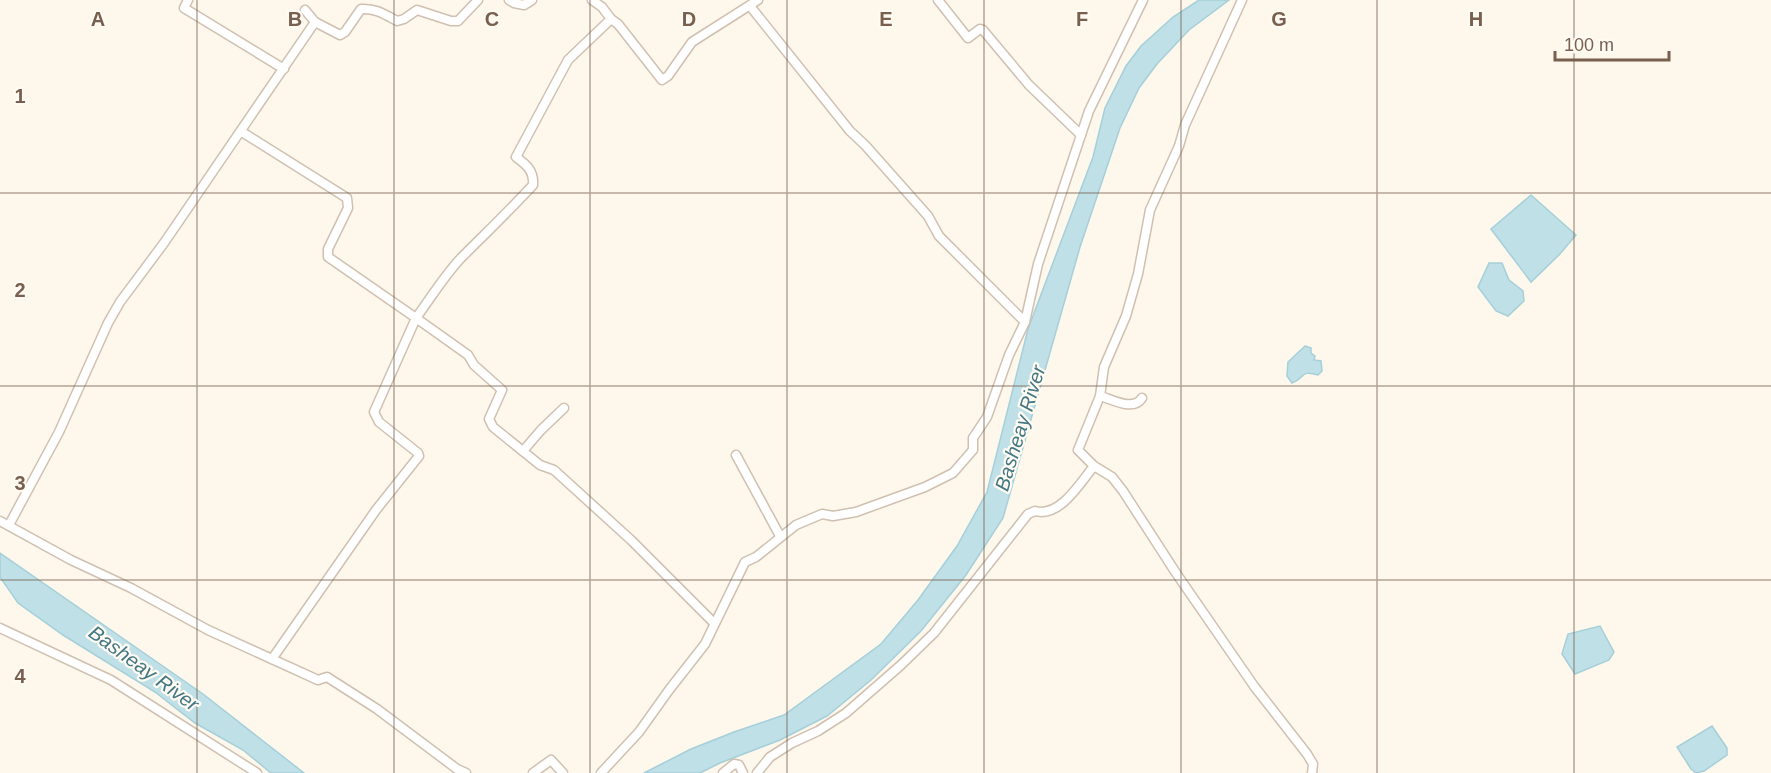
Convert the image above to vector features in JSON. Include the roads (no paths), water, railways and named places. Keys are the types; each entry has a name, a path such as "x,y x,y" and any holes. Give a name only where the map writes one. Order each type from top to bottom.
{"street":[{"path":"188,0 184,8 284,69"},
{"path":"305,10 315,22 339,35 345,32 361,9 376,9 397,21 404,20 417,10 451,21 458,21 478,0"},
{"path":"509,0 524,5 532,0"},
{"path":"592,0 602,7 611,20 618,24 662,80 668,76 692,42 758,0"},
{"path":"938,0 968,38 980,29 983,30 1029,85 1081,135"},
{"path":"601,773 639,732 705,644 745,562 756,557 796,525 822,514 833,516 856,512 925,487 953,473 973,450 973,438 987,417 1009,355 1025,322 1038,264 1089,111 1143,0"},
{"path":"1242,0 1185,125 1179,146 1150,210 1138,274 1126,316 1104,367 1100,396 1078,450 1094,466 1112,477 1123,491 1254,686 1307,754 1313,764 1312,773"},
{"path":"750,6 850,131 928,216 939,236 1025,322"},
{"path":"272,659 376,510 419,456 379,422 374,412 416,318 460,259 479,243 491,227 533,185 534,175 527,165 516,157 568,60 611,20"},
{"path":"9,525 58,432 108,322 120,302 242,132 315,22"},
{"path":"242,132 347,198 348,208 328,249 328,257 468,355 474,365 502,390 489,419 490,423 540,465 554,470 631,540 714,623"},
{"path":"1100,396 1131,405 1139,403 1142,398"},
{"path":"523,451 564,408"},
{"path":"736,455 780,536"},
{"path":"757,773 778,752 846,713 901,665 934,633 1028,514 1035,511 1049,512 1063,503 1094,466"},
{"path":"0,521 208,630 318,680 327,676 377,709 457,769 466,773"},
{"path":"0,628 111,680 257,773"},
{"path":"533,773 551,760 563,773"},
{"path":"723,773 734,764 739,765 743,773"}],"water":[{"name":"Basheay River","path":"1199,0 1229,0 1189,30 1157,64 1139,88 1120,128 1080,247 1003,518 966,575 921,631 871,680 827,716 780,740 700,773 644,773 691,749 784,715 881,644 918,600 957,546 987,492 1028,329 1093,157 1105,108 1126,66 1141,46 1173,17"},
{"path":"1531,195 1576,235 1531,282 1491,229"},
{"path":"1489,263 1502,263 1509,280 1523,291 1524,301 1508,316 1496,311 1478,287"},
{"path":"1305,346 1311,348 1311,353 1315,356 1314,360 1321,361 1322,371 1318,375 1305,374 1292,383 1287,376 1288,362"},
{"name":"Basheay River","path":"0,553 203,694 304,773 271,773 243,750 195,723 155,692 63,635 18,603 0,577"},
{"path":"1600,626 1614,652 1609,660 1575,674 1562,654 1568,634"},
{"path":"1712,726 1727,748 1727,755 1704,771 1696,773 1677,747"}]}
